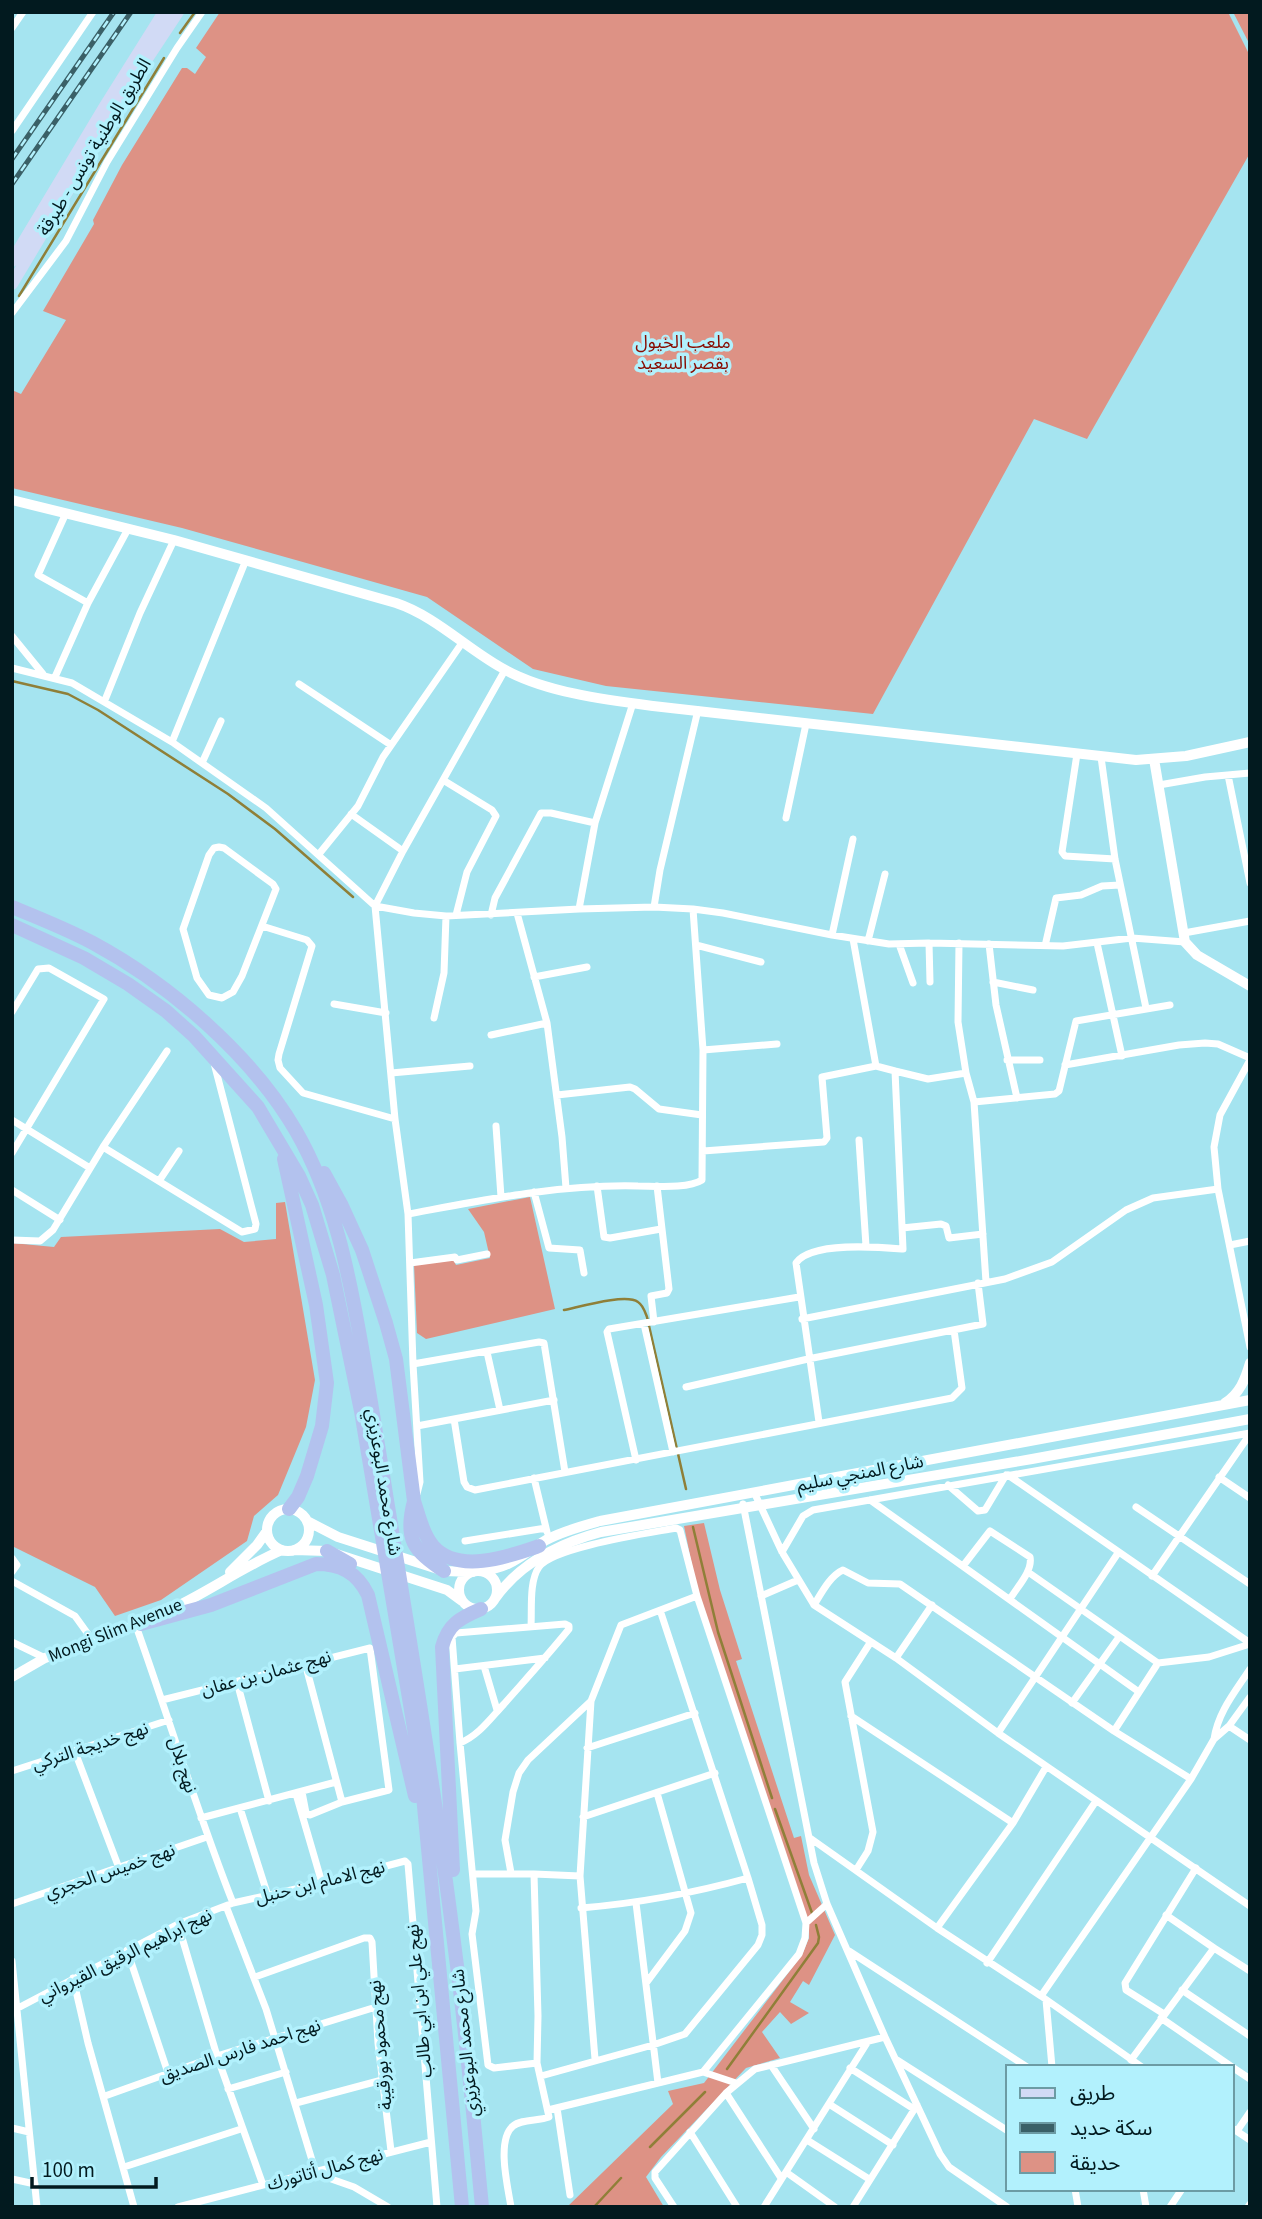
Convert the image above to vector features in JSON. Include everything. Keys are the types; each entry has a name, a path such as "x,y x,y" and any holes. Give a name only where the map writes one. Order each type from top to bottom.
{"highway":[{"name":"شارع محمد البوعزيزي","path":"12,907 92,943 181,1003 218,1036 265,1086 297,1132 333,1216 345,1260 457,1962 482,2207"},
{"name":"شارع محمد البوعزيزي","path":"12,925 84,958 128,984 166,1012 194,1036 258,1107 299,1175 320,1231 367,1410"},
{"path":"297,1132 341,1204 371,1274 396,1359 414,1501 425,1534 440,1552 451,1558 471,1560 497,1558 545,1537"},
{"path":"279,1141 316,1305 327,1383 322,1426 307,1476 298,1497 289,1508"},
{"path":"414,1501 410,1525 414,1547 444,1570"},
{"path":"327,1551 353,1565 368,1582 377,1606 385,1662"},
{"path":"138,1625 211,1605 316,1564 328,1564 348,1571 363,1584 385,1662 415,1796 436,1921"},
{"path":"457,1962 441,1658 448,1628 460,1618 481,1609"},
{"name":"شارع محمد البوعزيزي","path":"421,1742 446,2055 462,2207"}],"main road":[{"name":"الطريق الوطنية تونس - طبرقة","path":"12,261 110,96 164,12"},
{"name":"الطريق الوطنية تونس - طبرقة","path":"12,284 129,88 178,12"},
{"path":"12,500 174,540 408,607 505,670 559,688 632,703 1136,761 1186,756 1250,742"},
{"path":"1154,759 1184,938 1198,955 1250,986"},
{"path":"1222,1405 1244,1382 1250,1363"},
{"name":"شارع المنجي سليم","path":"289,1508 300,1512 307,1521 338,1537 444,1570 477,1572 503,1567 545,1537 600,1521 1250,1400"},
{"name":"شارع المنجي سليم","path":"481,1609 494,1600 505,1585 521,1571 551,1551 601,1532 1250,1419"},
{"path":"218,1583 257,1545 267,1531 271,1517 282,1509 289,1508"},
{"path":"295,1549 301,1546 308,1535 307,1521"},
{"path":"267,1531 271,1543 282,1550"},
{"path":"218,1583 282,1550 327,1551 447,1590 471,1608 481,1609"},
{"path":"462,1601 459,1596 460,1584 467,1574 477,1572 491,1577 495,1582 494,1600"},
{"name":"Mongi Slim Avenue","path":"12,1677 45,1658 138,1625 218,1583"}],"street":[{"path":"12,28 23,12"},
{"path":"12,131 93,12"},
{"path":"12,313 66,241 107,162 202,12"},
{"path":"12,115 21,117"},
{"path":"66,513 38,575 88,603"},
{"path":"55,677 88,603 128,529"},
{"path":"104,700 145,601 174,540"},
{"path":"172,742 246,560"},
{"path":"12,636 43,674"},
{"path":"319,854 351,814 391,745 462,643"},
{"path":"12,668 72,682 172,742 265,808 374,906 446,916 579,909 693,909 868,942 899,944 1045,946 1132,938 1184,938 1250,921"},
{"path":"414,1501 420,1482 412,1364 408,1214 395,1119 374,906 402,851 505,670"},
{"path":"299,684 391,745"},
{"path":"579,909 595,823 632,703"},
{"path":"654,907 660,870 698,710"},
{"path":"202,763 221,720"},
{"path":"786,818 806,724"},
{"path":"1077,754 1062,852 1073,858 1115,859"},
{"path":"1101,757 1115,859 1146,1008"},
{"path":"1159,785 1250,773"},
{"path":"1228,775 1250,883"},
{"path":"443,780 492,810 496,816 467,872 456,915"},
{"path":"491,915 499,890 541,813 595,823"},
{"path":"351,814 402,851"},
{"path":"832,935 853,839"},
{"path":"214,848 224,848 275,886 262,926 233,992 222,998 209,995 197,978 183,929 209,855 214,848"},
{"path":"868,942 884,874"},
{"path":"1045,946 1056,898 1080,895 1102,886 1120,885"},
{"path":"408,1214 566,1188 694,1184 702,1180 702,1050 693,909"},
{"path":"517,913 547,1023 566,1188"},
{"path":"434,1018 444,974 446,916"},
{"path":"262,926 307,940 312,946 279,1054 280,1068 303,1093 395,1119"},
{"path":"853,939 876,1066"},
{"path":"929,943 930,982"},
{"path":"686,1387 983,1324 983,1234 974,1102 958,1022 959,943"},
{"path":"1097,943 1122,1056"},
{"path":"899,944 913,983"},
{"path":"989,944 1007,1060 1017,1098"},
{"path":"696,945 761,962"},
{"path":"534,977 587,967"},
{"path":"12,1012 38,968 49,968 104,999 12,1153"},
{"path":"993,982 1033,990"},
{"path":"334,1004 386,1013"},
{"path":"974,1102 1057,1093 1076,1021 1170,1005"},
{"path":"491,1035 547,1023"},
{"path":"1065,1065 1205,1043 1218,1044 1250,1059 1220,1115 1214,1147 1218,1189 1250,1347"},
{"path":"702,1050 777,1044"},
{"path":"12,1240 40,1241 53,1230 103,1147 167,1051"},
{"path":"103,1147 242,1232 256,1229 213,1058"},
{"path":"1007,1060 1040,1060"},
{"path":"391,1073 470,1066"},
{"path":"703,1151 826,1141 822,1077 876,1066 928,1079 967,1073"},
{"path":"819,1422 796,1263 797,1259 842,1247 903,1249 895,1071"},
{"path":"557,1095 630,1087 659,1108 702,1115"},
{"path":"12,1120 90,1168"},
{"path":"496,1126 501,1197"},
{"path":"859,1140 866,1247"},
{"path":"159,1181 179,1151"},
{"path":"597,1186 604,1237 661,1229"},
{"path":"654,1322 652,1296 667,1293 668,1289 657,1186"},
{"path":"802,1319 1005,1279 1052,1262 1126,1210 1153,1198 1218,1189"},
{"path":"12,1190 60,1220"},
{"path":"534,1192 549,1248 579,1250 584,1273"},
{"path":"902,1228 941,1224 946,1226 949,1238 983,1234"},
{"path":"1230,1245 1250,1241"},
{"path":"410,1263 455,1256 457,1260 487,1254"},
{"path":"635,1460 607,1332 609,1329 799,1297"},
{"path":"644,1324 673,1452"},
{"path":"454,1419 467,1487 475,1490 956,1396 962,1388 954,1330"},
{"path":"412,1364 544,1343 565,1472"},
{"path":"487,1352 500,1410"},
{"path":"417,1426 554,1400"},
{"path":"782,1552 808,1512 1250,1433"},
{"path":"1152,1576 1250,1433"},
{"path":"948,1485 978,1511 982,1511 1007,1475"},
{"path":"1007,1475 1250,1644"},
{"path":"1219,1477 1250,1498"},
{"path":"465,1541 545,1537 534,1478"},
{"path":"748,1493 759,1506 782,1552 814,1605 895,1658 1046,1767 1250,1906"},
{"path":"748,1493 744,1507 761,1596 809,1837 827,1904 897,2060 915,2107 932,2140 949,2166 1007,2207"},
{"path":"870,1500 1139,1692"},
{"path":"1136,1507 1250,1584"},
{"path":"531,1626 536,1574 545,1561 592,1545 676,1528 683,1535 697,1596 806,1923 805,1938 799,1954 703,2072"},
{"path":"963,1566 990,1531 1030,1557 1032,1562 1028,1572 1010,1599"},
{"path":"998,1733 1118,1553"},
{"path":"12,1558 17,1565 12,1572"},
{"path":"814,1605 839,1571 843,1570 868,1583 900,1584 1072,1703 1191,1779"},
{"path":"1028,1572 1158,1663 1209,1657 1250,1644"},
{"path":"761,1596 798,1580"},
{"path":"12,1581 75,1616 93,1641"},
{"path":"595,2060 580,1876 592,1701 621,1625 697,1596"},
{"path":"895,1658 932,1605"},
{"path":"541,2076 653,2045 689,2030 758,1945 762,1934 762,1925 715,1773 660,1610"},
{"name":"نهج بلال","path":"138,1625 276,2038 315,2170"},
{"path":"460,1743 468,1740 488,1723 546,1658 569,1626 531,1626 454,1635 460,1743 474,1874 476,1911 472,1934 488,2064 494,2068 537,2063"},
{"path":"1072,1703 1119,1637"},
{"path":"12,1642 45,1658"},
{"path":"856,1870 868,1851 873,1832 845,1682 870,1643"},
{"name":"نهج عثمان بن عفان","path":"163,1700 370,1648 388,1790 342,1802"},
{"path":"455,1669 546,1658"},
{"path":"299,1793 308,1814 342,1802 305,1663"},
{"path":"1114,1731 1158,1663"},
{"path":"484,1666 497,1710"},
{"path":"1214,1739 1222,1711 1250,1669"},
{"path":"237,1682 269,1801"},
{"path":"1052,2065 1044,1998 1191,1779 1214,1739 1229,1726 1250,1697"},
{"path":"511,1873 505,1840 519,1773 528,1760 592,1701"},
{"path":"587,1748 695,1713"},
{"path":"850,1716 1013,1823"},
{"name":"نهج خديجة التركي","path":"12,1771 169,1720"},
{"path":"1229,1726 1250,1740"},
{"path":"75,1752 118,1868"},
{"path":"937,1928 1013,1823 1046,1767"},
{"path":"583,1817 715,1773"},
{"path":"201,1818 336,1782"},
{"path":"299,1793 322,1883"},
{"path":"647,1982 688,1926 691,1913 657,1793"},
{"path":"987,1963 1096,1801"},
{"path":"240,1808 268,1896"},
{"name":"نهج خميس الحجري","path":"12,1904 207,1837"},
{"path":"809,1837 987,1963 1044,1998 1139,2065"},
{"name":"نهج الامام ابن حنبل","path":"230,1905 407,1862"},
{"name":"نهج علي ابن ابي طالب","path":"407,1862 437,2207"},
{"path":"1196,1868 1124,1987 1229,2065"},
{"path":"474,1874 580,1876"},
{"path":"511,2207 504,2155 507,2133 514,2125 549,2118 537,2063 534,1874"},
{"path":"581,1908 636,1903 687,1894 748,1878"},
{"path":"636,1903 658,2083"},
{"path":"806,1923 827,1904"},
{"name":"نهج ابراهيم الرقيق القيرواني","path":"18,2008 178,1924 230,1905"},
{"path":"1166,1915 1250,1972"},
{"path":"178,1924 216,2056 262,2185"},
{"name":"نهج محمود بورقيبة","path":"255,1977 370,1938 391,2151"},
{"path":"1131,2060 1214,1948"},
{"path":"127,1950 168,2073"},
{"path":"849,1951 1024,2065"},
{"path":"12,1961 37,2207"},
{"path":"73,1978 88,2043 134,2207"},
{"path":"1182,1990 1250,2036"},
{"name":"نهج احمد فارس الصديق","path":"105,2096 216,2056 376,2007"},
{"path":"674,2207 654,2175 736,2083 755,2069 885,2037"},
{"path":"764,2207 867,2043"},
{"path":"897,2060 1006,2130"},
{"path":"771,2065 814,2129"},
{"path":"850,2068 915,2107"},
{"path":"1234,2068 1250,2079"},
{"path":"228,2089 286,2072"},
{"path":"548,2110 703,2072 736,2083"},
{"path":"296,2103 382,2080"},
{"path":"726,2093 783,2175 835,2207"},
{"path":"829,2104 893,2145"},
{"path":"853,2207 915,2107"},
{"path":"557,2108 570,2195"},
{"path":"1250,2112 1235,2130 1250,2140"},
{"path":"12,2129 29,2132"},
{"path":"124,2168 241,2129"},
{"path":"690,2132 737,2207"},
{"path":"807,2140 869,2179"},
{"name":"نهج كمال أتاتورك","path":"178,2207 431,2141"},
{"path":"315,2170 321,2175 354,2187 388,2207"},
{"path":"12,2179 35,2184"},
{"path":"1170,2207 1181,2191"}],"green space":[{"name":"ملعب الخيول بقصر السعيد","path":"220,12 1228,12 1250,56 1250,153 1087,439 1034,419 873,714 606,686 533,669 427,597 182,528 12,488 12,390 21,394 66,320 43,311 94,224 93,220 122,165 182,68 195,74 206,57 196,48"},
{"path":"1233,12 1250,12 1250,45"},
{"path":"530,1197 555,1309 426,1339 417,1333 414,1264 453,1259 456,1265 490,1258 484,1232 468,1209"},
{"path":"285,1202 315,1380 306,1427 278,1495 254,1516 247,1541 161,1600 115,1616 95,1587 12,1546 12,1243 54,1247 61,1237 220,1229 244,1242 276,1239 276,1203"},
{"path":"704,1523 720,1590 742,1659 736,1661 794,1838 801,1836 809,1875 835,1935 809,1985 803,1981 790,2002 809,2013 791,2024 780,2012 762,2032 780,2058 746,2068 661,2157 646,2177 664,2207 567,2207 673,2104 668,2091 704,2083 802,1955 809,1938 809,1923 699,1599 684,1526"}],"waterway":[{"path":"180,33 195,12"},
{"path":"19,296 164,58"},
{"path":"12,681 68,694 98,710 228,794 275,829 353,897"},
{"path":"564,1310 623,1299 638,1302 643,1307 686,1489"},
{"path":"693,1527 718,1632 772,1798"},
{"path":"775,1809 812,1913"},
{"path":"727,2069 818,1943 816,1925"},
{"path":"650,2147 705,2092"},
{"path":"594,2207 621,2178"}],"railway":[{"path":"12,159 114,12"},
{"path":"12,184 131,12"}]}
